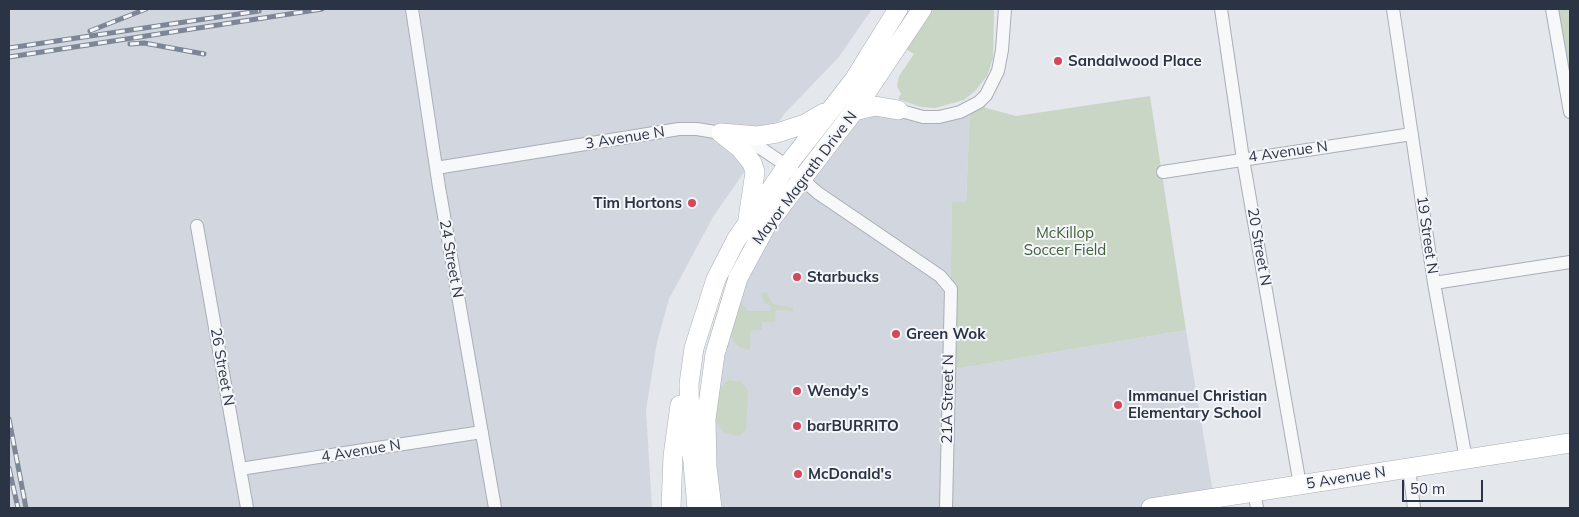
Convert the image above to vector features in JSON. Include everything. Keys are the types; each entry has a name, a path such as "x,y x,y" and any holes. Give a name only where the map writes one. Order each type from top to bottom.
{"main road":[{"name":"Mayor Magrath Drive N","path":"709,507 688,405 691,363 700,324 716,279 731,249 787,166 854,80 898,9"},
{"name":"Mayor Magrath Drive N","path":"709,507 706,419 722,326 738,278 766,226 854,111 922,9"},
{"path":"880,72 887,97 898,110"},
{"path":"854,111 875,106 898,110"},
{"path":"721,133 758,136 777,133 805,124 831,109"},
{"path":"721,133 740,148 752,163 755,172 748,224"},
{"path":"671,508 679,411 691,363"},
{"name":"5 Avenue N","path":"1151,508 1256,500 1300,486 1570,443"}],"street":[{"name":"24 Street N","path":"412,9 436,168 494,508"},
{"path":"898,110 923,117 939,117 960,112 979,102 986,95 998,71 1002,50 1005,9"},
{"name":"20 Street N","path":"1221,9 1244,159 1300,486"},
{"name":"19 Street N","path":"1394,9 1434,283 1466,459"},
{"path":"1552,9 1570,112"},
{"name":"3 Avenue N","path":"436,168 679,129 696,129 721,133 747,141 787,166 818,192 940,276 951,289"},
{"name":"4 Avenue N","path":"1163,172 1412,134"},
{"name":"26 Street N","path":"197,226 247,508"},
{"path":"1434,283 1570,262"},
{"name":"21A Street N","path":"946,508 951,289"},
{"name":"4 Avenue N","path":"240,469 482,432"},
{"path":"1409,468 1414,508"}],"shaded area":[{"path":"9,9 872,9 838,58 785,113 713,217 669,299 657,342 646,410 652,508 9,508"},
{"path":"970,108 966,202 952,202 949,370 1186,330 1214,499 1151,508 714,508 707,467 734,289 854,111 923,117"}],"green space":[{"path":"931,9 994,9 993,58 987,76 976,90 964,100 935,108 921,107 898,99 901,94 897,86 899,76 914,54 906,49"},
{"path":"1552,9 1570,9 1570,112"},
{"name":"McKillop Soccer Field","path":"1150,96 1186,330 949,370 952,202 966,202 970,108 979,102 986,108 1016,116"},
{"path":"766,292 773,304 793,308 793,311 776,310 775,322 762,322 762,330 751,330 750,350 741,348 734,342 730,333 738,299 748,311 770,311 771,306 764,302 761,293"},
{"path":"728,380 741,382 748,390 746,430 739,436 724,433 716,422 718,391"}],"railway":[{"path":"90,31 146,9"},
{"path":"9,57 322,9"},
{"path":"9,48 259,11"},
{"path":"130,44 144,43 204,54"},
{"path":"9,419 26,508"},
{"path":"9,468 18,508"}],"place":[{"name":"Sandalwood Place","path":"1058,61"},
{"name":"Tim Hortons","path":"692,203"},
{"name":"Starbucks","path":"797,277"},
{"name":"Green Wok","path":"896,334"},
{"name":"Wendy's","path":"797,391"},
{"name":"Immanuel Christian Elementary School","path":"1118,405"},
{"name":"barBURRITO","path":"797,426"},
{"name":"McDonald's","path":"798,474"}]}
